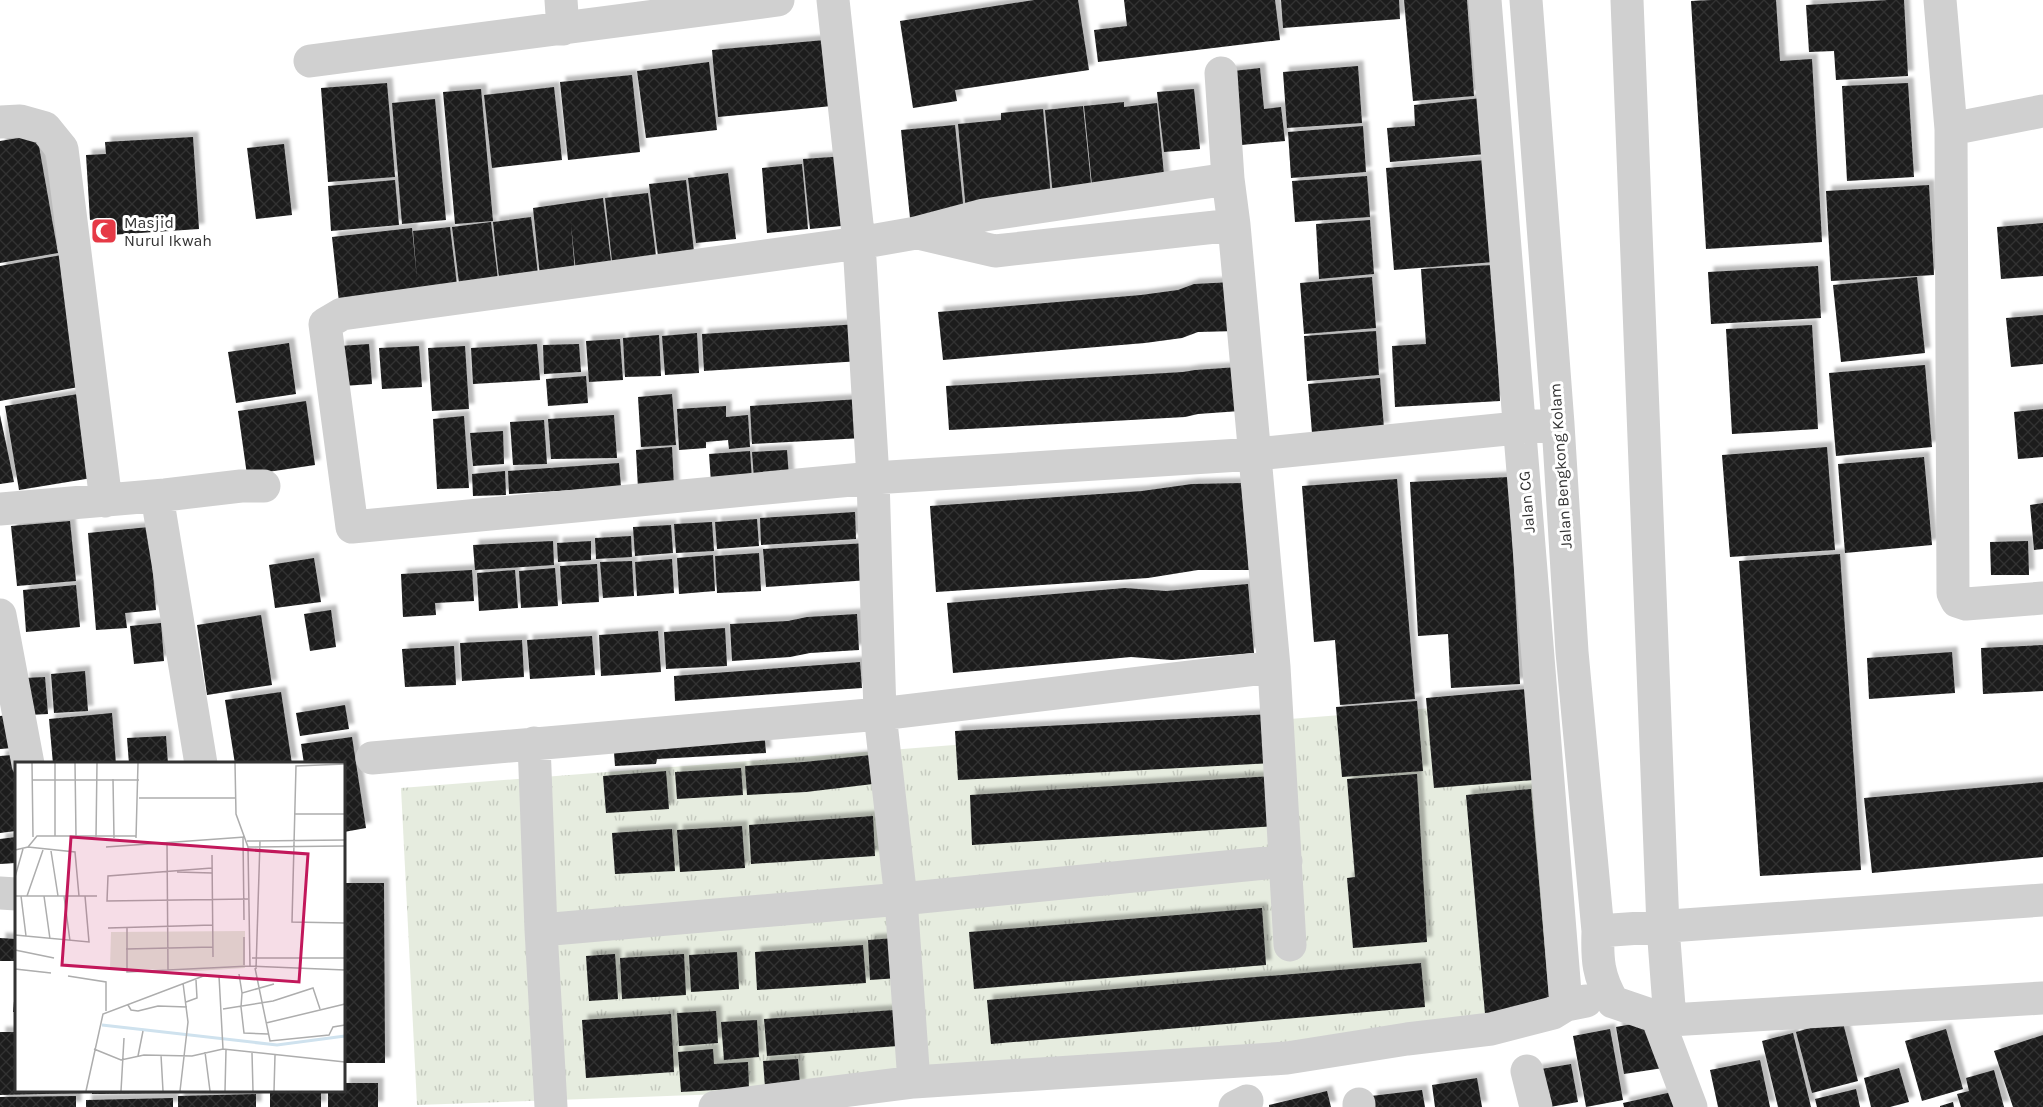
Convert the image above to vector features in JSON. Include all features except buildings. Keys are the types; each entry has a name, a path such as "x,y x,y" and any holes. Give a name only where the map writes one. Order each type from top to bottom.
{"street":[{"path":"310,61 562,14 778,0"},
{"path":"832,0 859,243 873,478 880,714 902,899 914,1082"},
{"name":"Jalan CG","path":"1485,0 1566,1005"},
{"name":"Jalan Bengkong Kolam","path":"1526,0 1558,424 1572,652 1598,931 1597,957 1600,975 1613,1002"},
{"path":"1627,0 1663,927 1663,1018 1690,1107"},
{"path":"1940,0 1951,129 1953,593 1956,601 1966,604 2043,598"},
{"path":"1221,73 1228,179 1256,454 1274,667 1290,945"},
{"path":"1951,129 2043,111"},
{"path":"0,122 20,121 45,128 62,149 106,501"},
{"path":"1228,179 984,214 916,233 859,243 342,314 325,324 352,527 873,478 1256,454 1558,424"},
{"path":"916,233 995,251 1234,225"},
{"path":"0,509 106,501 241,486 264,486"},
{"path":"157,496 201,762"},
{"path":"0,615 28,762"},
{"path":"372,758 880,714 1274,667"},
{"path":"534,743 551,1107"},
{"path":"541,930 902,899 1286,861"},
{"path":"0,893 15,894"},
{"path":"1598,931 2043,900"},
{"path":"715,1107 914,1082 1287,1058 1407,1039 1491,1029 1553,1012 1566,1005 1593,1000 1613,1002 1663,1018 2043,998"},
{"path":"1527,1071 1536,1107"}],"green space":[{"path":"1548,699 1573,1018 1161,1078 417,1105 401,788"}],"place":[{"name":"Masjid Nurul Ikwah","path":"104,231"}]}
